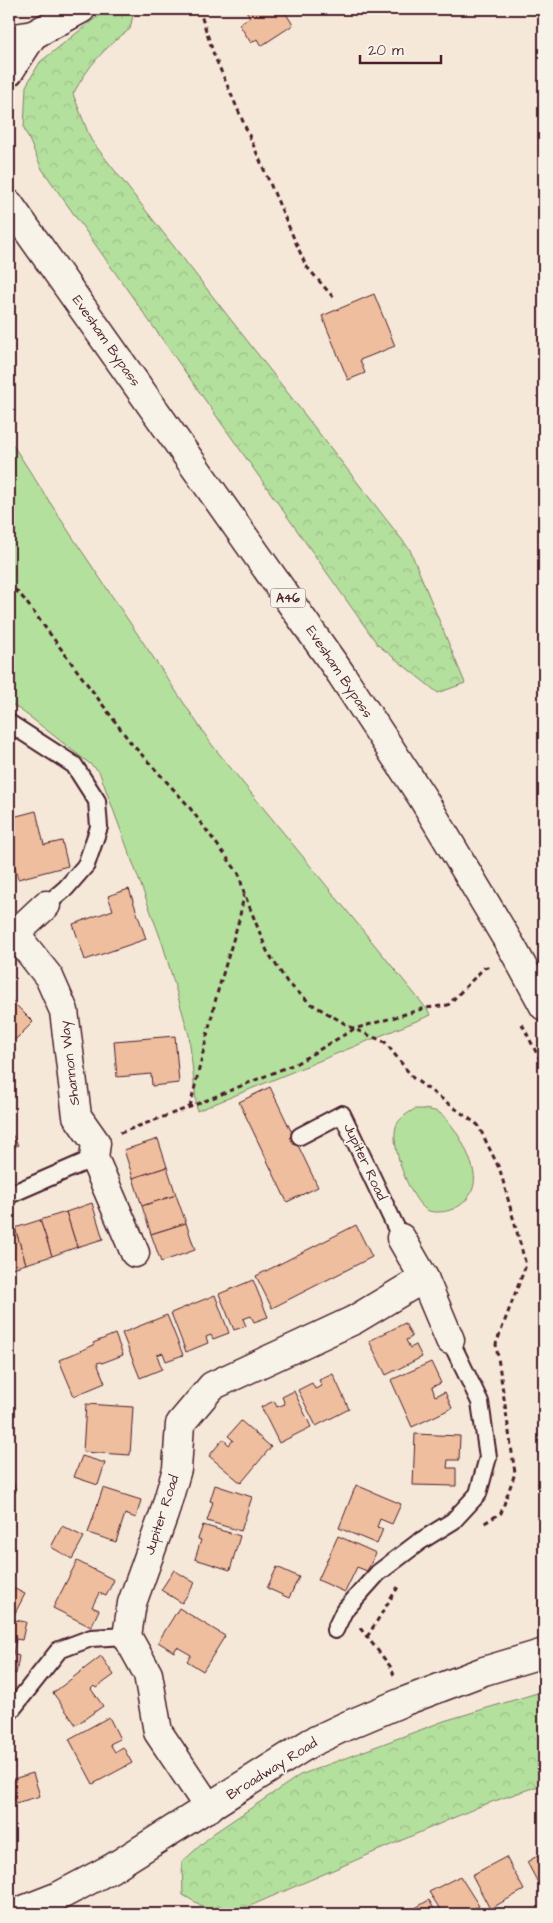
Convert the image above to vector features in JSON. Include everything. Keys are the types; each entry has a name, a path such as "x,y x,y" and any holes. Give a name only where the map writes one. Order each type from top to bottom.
{"main road":[{"path":"9,72 21,37 81,9"},
{"name":"Evesham Bypass","path":"9,204 341,674 422,797 514,951 544,1006"},
{"name":"Shannon Way","path":"46,905 12,935 48,977 64,1011 77,1116 95,1150 135,1253"},
{"name":"Jupiter Road","path":"401,1238 424,1278 450,1340"},
{"name":"Jupiter Road","path":"127,1636 132,1603 164,1514 177,1469 180,1424 212,1386 354,1320 424,1278"},
{"path":"127,1636 148,1674 158,1732 209,1808"},
{"name":"Broadway Road","path":"13,1914 59,1896 112,1868 310,1743 404,1701 484,1671 544,1653"}],"lane":[{"path":"9,723 74,765 98,801 98,827 86,865 66,888 46,905"},
{"name":"Jupiter Road","path":"300,1136 342,1114 401,1238"},
{"path":"9,1194 95,1150"},
{"path":"335,1630 344,1611 378,1573 419,1542 453,1522 478,1494 488,1457 480,1402 450,1340"},
{"path":"9,1713 58,1650 91,1638 127,1636"}],"path":[{"path":"199,9 214,55 306,266 334,298"},
{"path":"9,583 24,599 131,743 187,804 239,874 244,893 267,951 287,982 310,1003 354,1029"},
{"path":"190,1107 217,994 239,920 244,893"},
{"path":"95,1150 137,1126 190,1107 297,1063 354,1029 426,1008 448,1005 484,968"},
{"path":"344,1611 390,1666 404,1701"}],"green space":[{"path":"123,9 133,15 130,29 112,43 98,58 85,74 73,94 91,140 410,550 465,683 438,693 378,645 42,169 24,128 26,86 40,62 102,13"},
{"path":"9,439 212,745 431,1015 197,1111 189,1035 163,945 99,771 9,702"},
{"path":"415,1109 432,1110 447,1119 459,1136 469,1157 474,1184 470,1196 456,1208 438,1212 427,1210 414,1195 402,1170 398,1157 395,1132 397,1124 401,1119"},
{"path":"544,1691 544,1784 483,1805 243,1909 213,1912 183,1895 182,1862 214,1833 300,1775 444,1721"}],"building":[{"path":"245,9 283,9 293,25 261,46 257,39 251,43 239,24 250,17"},
{"path":"374,294 395,346 360,360 365,373 348,380 322,316"},
{"path":"36,811 44,845 62,841 68,866 18,879 9,844 9,818"},
{"path":"129,889 146,939 85,960 73,924 113,910 108,896"},
{"path":"9,998 33,1022 9,1046"},
{"path":"175,1036 179,1083 152,1086 151,1074 117,1077 114,1041"},
{"path":"270,1087 318,1187 287,1202 239,1102"},
{"path":"9,1129 18,1145 9,1150"},
{"path":"158,1139 167,1167 133,1178 124,1150"},
{"path":"167,1167 176,1195 142,1206 133,1178"},
{"path":"176,1195 186,1223 151,1234 142,1206"},
{"path":"92,1203 103,1239 77,1247 66,1212"},
{"path":"66,1212 77,1247 52,1256 40,1220"},
{"path":"40,1220 52,1256 26,1264 15,1228"},
{"path":"186,1223 195,1250 161,1262 151,1234"},
{"path":"356,1225 372,1257 272,1308 256,1276"},
{"path":"15,1228 26,1264 9,1269 9,1230"},
{"path":"253,1280 268,1317 254,1322 251,1316 243,1319 246,1326 234,1330 219,1294"},
{"path":"215,1295 229,1333 213,1339 211,1335 206,1337 208,1343 186,1352 171,1313"},
{"path":"167,1315 183,1355 166,1361 163,1353 157,1355 162,1369 140,1378 122,1333"},
{"path":"405,1323 412,1337 406,1340 410,1348 416,1345 422,1357 386,1375 369,1341"},
{"path":"115,1334 123,1355 97,1363 105,1383 74,1396 59,1360"},
{"path":"431,1362 441,1383 432,1387 435,1396 445,1392 452,1408 412,1427 391,1380"},
{"path":"333,1374 349,1409 316,1426 298,1390 312,1383 315,1389 322,1386 319,1380"},
{"path":"294,1391 311,1427 279,1443 261,1407 274,1401 277,1407 285,1404 282,1397"},
{"path":"86,1404 133,1407 130,1455 83,1452"},
{"path":"241,1421 271,1447 241,1483 209,1456 223,1439 229,1445 233,1440 228,1436"},
{"path":"415,1434 460,1436 459,1460 448,1460 447,1468 456,1468 456,1486 413,1485"},
{"path":"82,1456 105,1463 98,1485 74,1477"},
{"path":"9,1465 16,1492 9,1494"},
{"path":"215,1485 252,1497 241,1531 207,1521 213,1502 210,1501"},
{"path":"356,1485 401,1504 392,1524 380,1519 377,1527 383,1529 377,1544 339,1528"},
{"path":"103,1488 141,1500 136,1518 125,1514 116,1542 88,1533"},
{"path":"203,1525 240,1536 230,1570 195,1559 201,1540 198,1539"},
{"path":"62,1526 84,1537 72,1559 51,1547"},
{"path":"338,1536 376,1553 367,1571 357,1567 345,1592 318,1580"},
{"path":"77,1561 114,1580 106,1596 99,1593 92,1607 99,1610 91,1627 53,1608"},
{"path":"277,1567 299,1577 289,1598 267,1588"},
{"path":"174,1570 195,1583 182,1603 161,1590"},
{"path":"9,1586 25,1594 14,1615 9,1613"},
{"path":"179,1608 225,1636 203,1671 187,1661 191,1655 177,1647 174,1652 158,1642"},
{"path":"9,1619 26,1622 22,1640 16,1639 13,1654 19,1656 16,1674 9,1672"},
{"path":"101,1656 114,1675 96,1688 94,1686 91,1689 103,1706 76,1725 53,1693"},
{"path":"109,1717 120,1739 110,1744 115,1752 123,1747 132,1763 93,1784 69,1739"},
{"path":"33,1773 40,1796 16,1803 10,1780"},
{"path":"544,1852 544,1894 527,1862"},
{"path":"506,1857 524,1890 490,1909 472,1875"},
{"path":"460,1876 479,1906 465,1914 443,1914 429,1892"},
{"path":"429,1900 437,1914 405,1914"}]}
